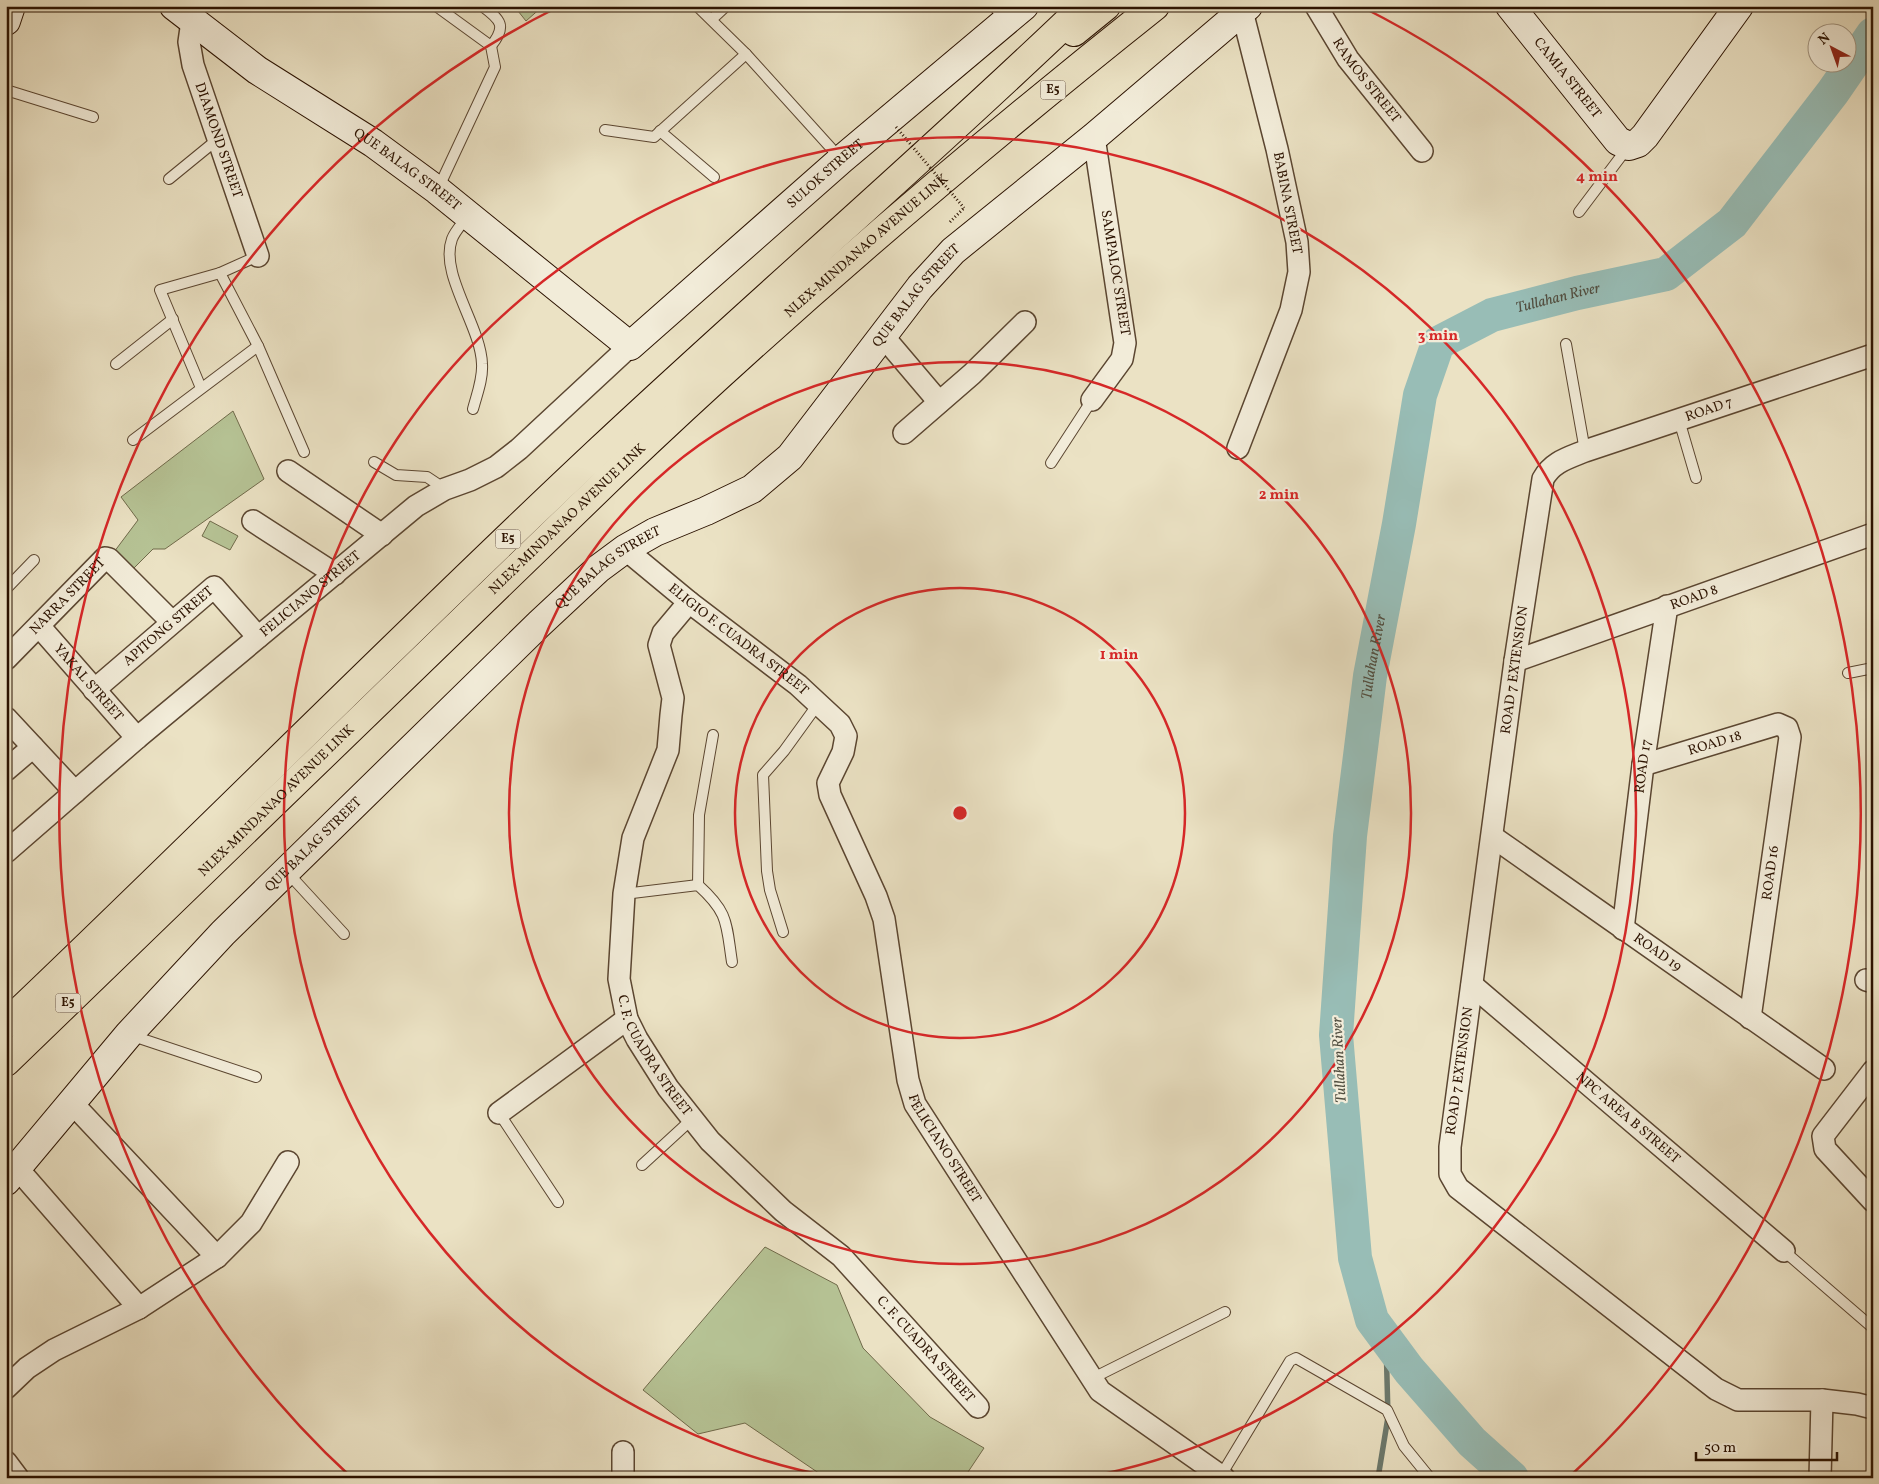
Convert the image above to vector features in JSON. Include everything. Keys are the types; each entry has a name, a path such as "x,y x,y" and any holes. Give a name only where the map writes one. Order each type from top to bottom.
{"highway":[{"name":"NLEX-MINDANAO AVENUE LINK","path":"6,1024 599,451 751,311 977,109 1084,6"},
{"name":"NLEX-MINDANAO AVENUE LINK","path":"977,109 1106,6"},
{"name":"NLEX-MINDANAO AVENUE LINK","path":"6,1062 617,472 770,332 934,188 1155,6"}],"street":[{"path":"6,21 11,6"},
{"name":"RAMOS STREET","path":"1316,6 1348,59 1422,151"},
{"name":"CAMIA STREET","path":"1510,6 1618,141 1629,146"},
{"path":"1629,146 1638,143 1645,136 1739,6"},
{"name":"QUE BALAG STREET","path":"12,1174 129,1034 223,934 539,624 598,569 625,549 655,532 752,489 790,457 920,287 953,251 1094,137 1245,9"},
{"name":"BABINA STREET","path":"1238,448 1291,310 1299,272 1297,242 1245,9"},
{"name":"SULOK STREET","path":"630,346 1008,11"},
{"name":"QUE BALAG STREET","path":"183,14 257,70 372,143 437,190 630,346"},
{"name":"DIAMOND STREET","path":"183,14 193,65 258,256"},
{"name":"SAMPALOC STREET","path":"1092,400 1122,359 1125,343 1094,137"},
{"path":"904,432 972,374 1025,322"},
{"path":"883,336 939,402"},
{"name":"FELICIANO STREET","path":"6,852 137,738 416,506 445,489 470,480 496,467 519,449 630,346"},
{"name":"ROAD 7","path":"1547,470 1554,464 1585,451 1873,355"},
{"name":"ROAD 7 EXTENSION","path":"1547,470 1543,479 1515,661 1493,837 1450,1147 1450,1174 1458,1188 1716,1389 1738,1400 1822,1400 1873,1408"},
{"path":"288,471 382,535"},
{"path":"253,521 335,574"},
{"name":"ROAD 8","path":"1515,661 1873,534"},
{"name":"ELIGIO F. CUADRA STREET","path":"625,549 689,602 798,685 840,724 846,736"},
{"name":"NARRA STREET","path":"6,659 105,558 172,622"},
{"name":"APITONG STREET","path":"94,690 214,587 258,637"},
{"name":"C. F. CUADRA STREET","path":"689,602 663,633 659,645 673,698 668,750 633,838 624,894 619,979 627,1019 653,1064 691,1120 710,1141 783,1211 842,1256 978,1408"},
{"name":"ROAD 17","path":"1623,929 1643,764 1667,606"},
{"name":"YAKAL STREET","path":"39,626 137,738"},
{"path":"6,718 75,792"},
{"name":"ROAD 18","path":"1643,764 1778,724 1787,728"},
{"name":"ROAD 16","path":"1750,1018 1790,737 1787,728"},
{"name":"FELICIANO STREET","path":"846,736 843,752 828,783 830,795 876,896 884,919 908,1080 915,1104 1100,1391 1222,1477"},
{"path":"6,770 33,747"},
{"name":"ROAD 19","path":"1493,837 1824,1069"},
{"name":"NPC AREA B STREET","path":"1472,985 1784,1251"},
{"path":"500,1113 627,1019"},
{"path":"1873,1071 1823,1136 1825,1149 1873,1201"},
{"path":"72,1104 217,1257"},
{"path":"6,1388 27,1368 54,1350 139,1308 217,1257 251,1223 288,1162"},
{"path":"12,1174 139,1308"},
{"path":"1820,1478 1822,1400"},
{"path":"622,1452 623,1478"},
{"path":"6,1462 18,1478"}],"lane":[{"path":"436,6 492,46"},
{"path":"437,190 495,67 492,46 500,32 501,25 496,16 482,6"},
{"path":"696,6 712,19 746,54 842,159"},
{"path":"712,19 726,6"},
{"path":"604,130 654,137 746,54"},
{"path":"6,90 92,116"},
{"path":"660,131 714,177"},
{"path":"169,179 218,139"},
{"path":"1579,212 1629,146"},
{"path":"468,215 452,238 448,254 450,268 478,344 482,363 481,383 473,409"},
{"path":"201,388 160,290 220,273 258,256"},
{"path":"220,273 258,346 304,452"},
{"path":"116,364 172,319"},
{"path":"1566,344 1585,451"},
{"path":"134,440 258,346"},
{"path":"1051,463 1092,400"},
{"path":"1680,420 1696,478"},
{"path":"374,462 396,475 427,477 445,489"},
{"path":"6,588 34,560"},
{"path":"1848,673 1873,668"},
{"path":"783,932 766,871 763,776 784,751 818,704"},
{"path":"698,886 699,815 713,735"},
{"path":"286,872 344,934"},
{"path":"624,894 698,886 717,902 726,920 732,962"},
{"path":"129,1034 256,1077"},
{"path":"500,1113 558,1202"},
{"path":"642,1165 691,1120"},
{"path":"1784,1251 1873,1328"},
{"path":"1091,1379 1225,1312"},
{"path":"1222,1477 1290,1361 1296,1358 1387,1410 1404,1446 1430,1478"}],"path":[{"path":"896,127 964,208"}],"green space":[{"path":"514,6 543,6 526,21"},
{"path":"233,411 264,479 165,549 153,549 132,570 111,556 138,520 121,497"},
{"path":"210,521 238,536 230,550 202,536"},
{"path":"765,1247 837,1285 863,1348 930,1417 984,1448 964,1478 826,1478 745,1423 698,1434 643,1390"}],"waterway":[{"name":"Tullahan River","path":"1512,1478 1472,1442 1409,1370 1372,1320 1355,1258 1336,1035 1350,836 1370,676 1399,524 1420,395 1438,343 1492,315 1577,293 1666,274 1732,223 1833,92 1873,34"},
{"path":"1378,1478 1388,1417 1386,1340"}]}
